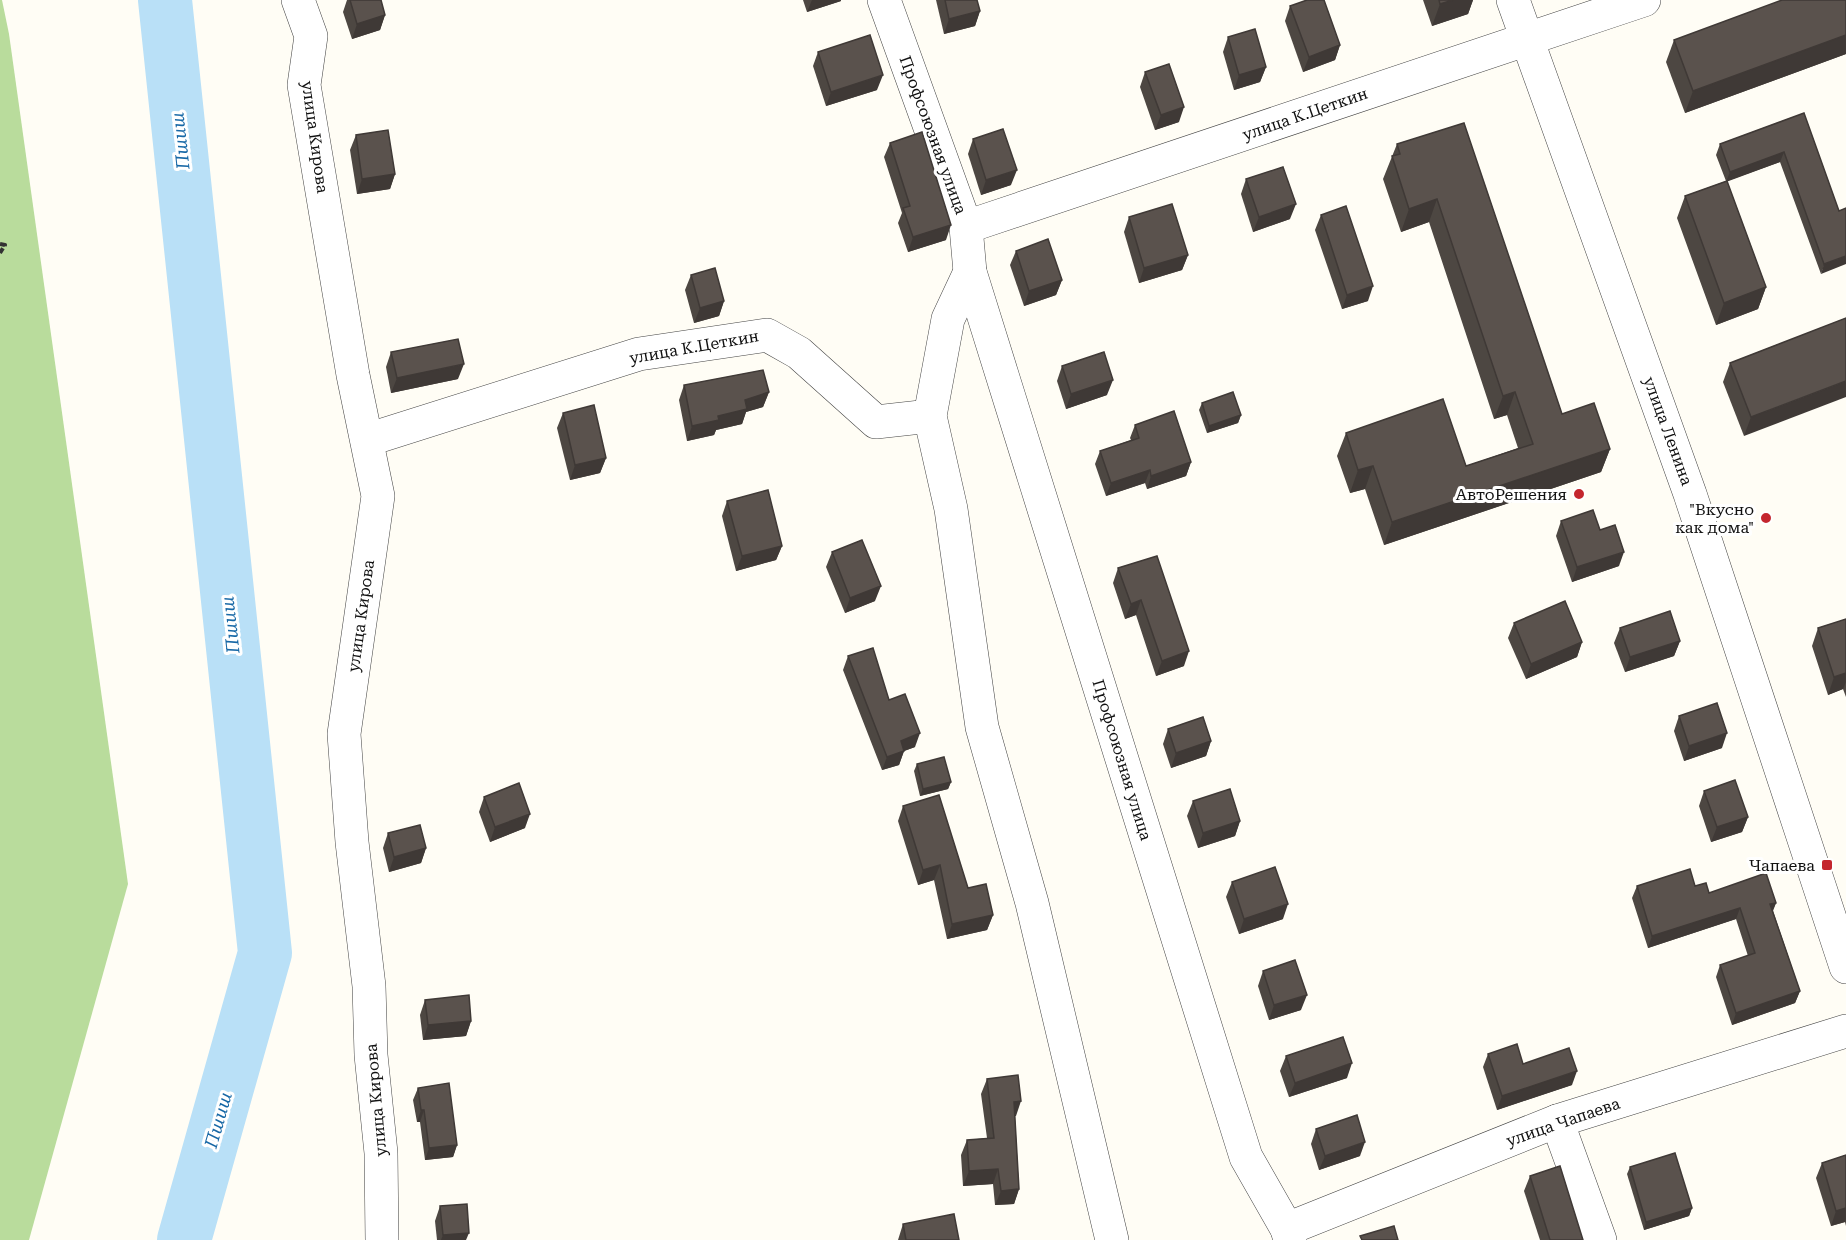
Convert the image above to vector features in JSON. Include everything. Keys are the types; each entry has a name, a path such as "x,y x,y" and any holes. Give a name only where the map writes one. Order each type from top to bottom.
{"street":[{"name":"улица Кирова","path":"298,0 311,36 304,85 353,375 378,496 344,734 352,842 369,986 371,1055 381,1153 382,1240"},
{"name":"Профсоюзная улица","path":"884,0 966,227 970,272 1246,1157 1289,1235"},
{"name":"улица Ленина","path":"1513,0 1690,494 1846,967"},
{"name":"улица К.Цеткин","path":"966,227 1644,0"},
{"path":"970,272 948,319 930,416 951,509 982,727 1032,903 1112,1240"},
{"name":"улица К.Цеткин","path":"367,440 639,354 767,335 799,352 876,422 930,416"},
{"name":"улица Чапаева","path":"1289,1235 1557,1121 1846,1031"},
{"path":"1557,1121 1600,1240"}],"path":[{"path":"0,244 5,245 0,253"}],"green space":[{"path":"0,0 2,0 9,34 128,884 29,1240 0,1240"}],"building":[{"path":"350,0 381,0 385,15 357,24"},
{"path":"945,0 977,0 980,11 949,19"},
{"path":"1307,0 1324,0 1340,45 1309,57 1290,6"},
{"path":"1439,0 1453,0 1440,4"},
{"path":"1782,0 1846,0 1846,35 1693,91 1674,40"},
{"path":"1255,29 1266,67 1239,75 1228,37"},
{"path":"870,35 883,75 831,92 818,52"},
{"path":"1169,64 1184,107 1161,115 1145,72"},
{"path":"1804,113 1839,211 1846,208 1846,256 1824,264 1784,152 1730,172 1720,144"},
{"path":"1464,123 1562,414 1594,403 1610,449 1392,522 1373,466 1358,470 1346,433 1443,399 1466,466 1533,444 1515,392 1503,396 1437,199 1409,209 1392,156 1400,154 1397,144"},
{"path":"1003,129 1017,170 986,180 973,139"},
{"path":"388,130 395,174 362,179 356,135"},
{"path":"922,132 951,225 913,237 903,208 910,206 890,143"},
{"path":"1283,167 1296,204 1259,217 1246,179"},
{"path":"1727,181 1766,287 1724,303 1685,196"},
{"path":"1172,204 1188,255 1144,268 1129,217"},
{"path":"1346,206 1373,286 1347,295 1321,215"},
{"path":"1048,239 1062,280 1029,291 1016,251"},
{"path":"715,268 724,301 700,308 691,275"},
{"path":"1846,318 1846,381 1751,417 1730,363"},
{"path":"458,339 464,364 397,378 391,352"},
{"path":"1104,352 1113,380 1071,394 1062,366"},
{"path":"763,370 769,392 745,400 747,409 718,416 719,420 692,426 684,385"},
{"path":"1233,392 1241,415 1209,426 1202,403"},
{"path":"594,405 606,458 575,465 563,413"},
{"path":"1174,411 1191,462 1151,476 1150,470 1111,483 1100,451 1139,438 1135,425"},
{"path":"768,490 782,546 742,556 727,501"},
{"path":"1593,510 1600,530 1615,525 1624,552 1577,567 1561,521"},
{"path":"862,540 881,586 850,598 832,552"},
{"path":"1157,556 1189,651 1162,661 1141,600 1131,604 1118,568"},
{"path":"1565,601 1582,642 1531,664 1514,623"},
{"path":"1670,611 1680,641 1630,657 1620,628"},
{"path":"1846,619 1846,673 1834,677 1818,628"},
{"path":"873,648 889,700 905,694 920,733 901,741 904,751 887,757 848,656"},
{"path":"1717,703 1727,733 1689,746 1679,716"},
{"path":"1203,717 1211,741 1176,753 1168,729"},
{"path":"944,757 951,782 923,789 917,764"},
{"path":"1735,780 1748,817 1717,827 1704,791"},
{"path":"519,783 530,814 495,827 484,797"},
{"path":"1230,789 1240,821 1203,833 1193,801"},
{"path":"939,795 968,888 986,884 993,915 952,924 940,865 923,870 903,806"},
{"path":"420,825 426,848 394,857 388,833"},
{"path":"1275,867 1288,904 1244,919 1232,882"},
{"path":"1690,869 1695,886 1706,883 1709,893 1766,873 1776,903 1770,904 1800,991 1736,1013 1720,965 1755,953 1740,908 1652,936 1637,886"},
{"path":"1295,960 1307,995 1274,1005 1263,971"},
{"path":"469,995 471,1021 428,1025 425,1000"},
{"path":"1343,1037 1352,1063 1295,1083 1286,1056"},
{"path":"1517,1044 1523,1064 1569,1048 1577,1071 1502,1096 1488,1054"},
{"path":"1018,1075 1021,1101 1014,1102 1019,1189 1001,1191 998,1169 969,1171 967,1140 994,1138 987,1079"},
{"path":"449,1083 457,1145 429,1148 424,1110 421,1110 418,1088"},
{"path":"1357,1115 1365,1142 1325,1156 1316,1129"},
{"path":"1675,1153 1692,1208 1646,1222 1630,1167"},
{"path":"1846,1155 1846,1208 1836,1211 1822,1163"},
{"path":"1560,1166 1583,1240 1550,1240 1530,1176"},
{"path":"467,1204 469,1233 443,1235 440,1206"},
{"path":"954,1214 959,1240 906,1240 903,1224"},
{"path":"1394,1226 1398,1240 1362,1240 1360,1236"}],"waterway":[{"name":"Пшиш","path":"165,0 265,953 184,1240"}],"place":[{"name":"АвтоРешения","path":"1579,494"},
{"name":"\"Вкусно как дома\"","path":"1766,518"},
{"name":"Чапаева","path":"1827,865"}]}
